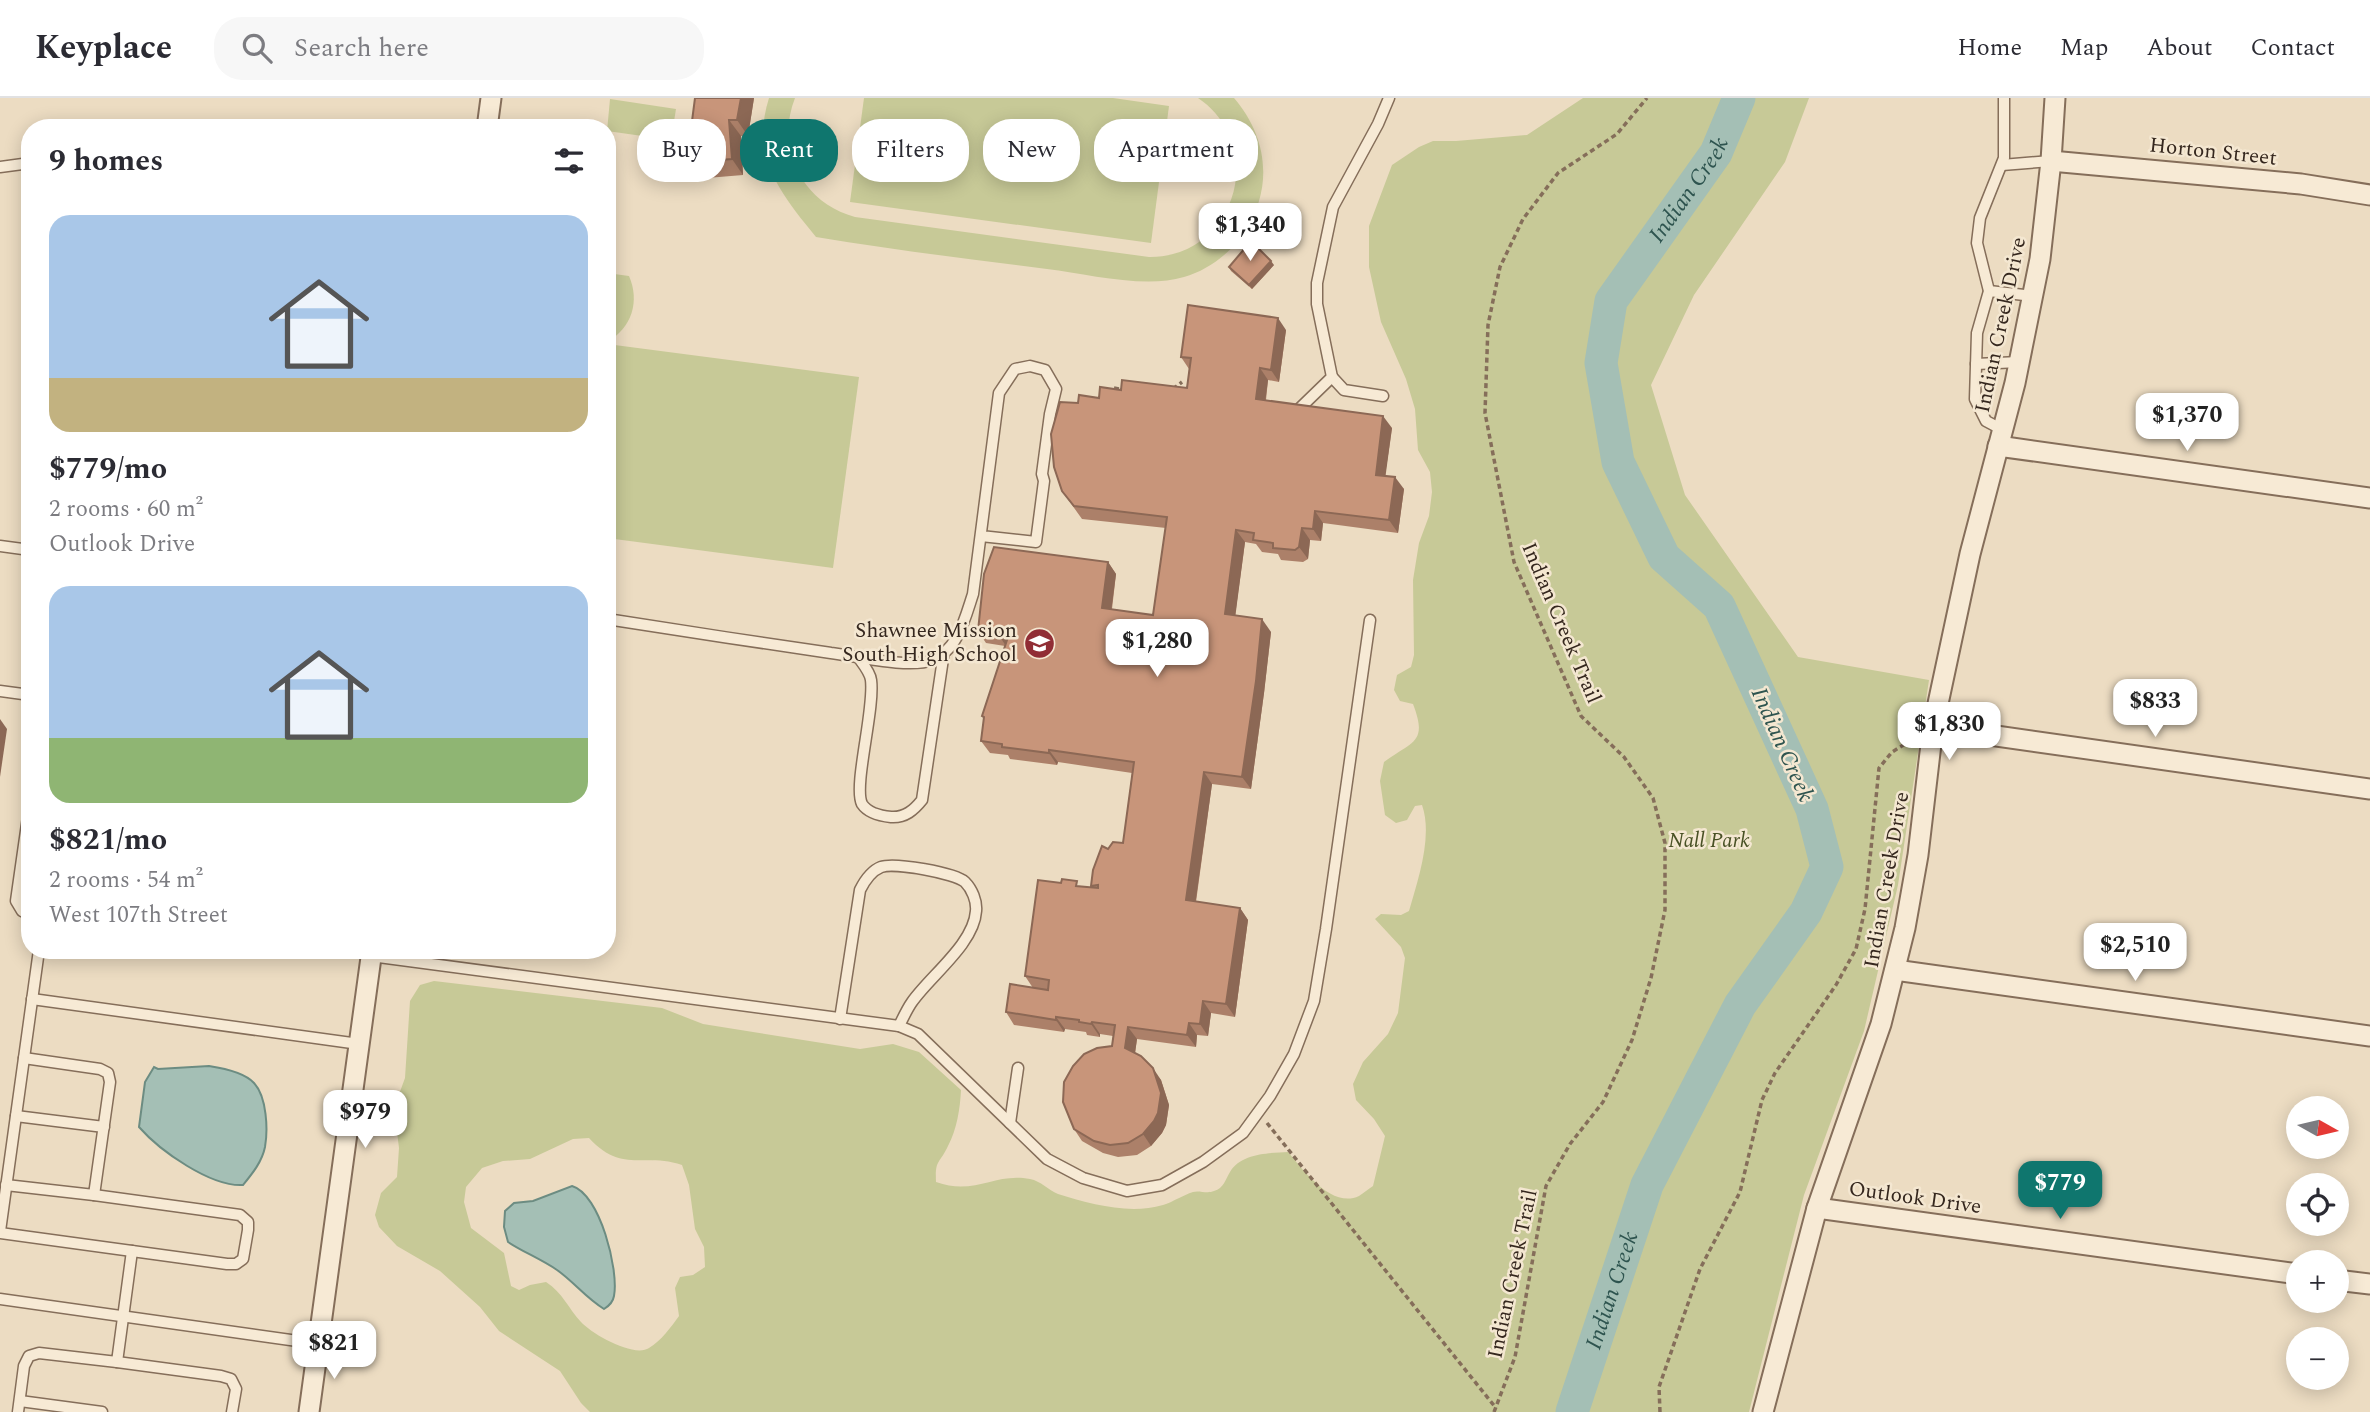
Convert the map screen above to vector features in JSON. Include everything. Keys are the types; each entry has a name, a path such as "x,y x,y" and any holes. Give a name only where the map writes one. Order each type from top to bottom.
{"street":[{"path":"488,119 491,98"},
{"name":"Indian Creek Drive","path":"1763,1412 1817,1208 1881,1024 1905,928 1918,855 1933,727 1970,554 2020,362 2040,259 2055,98"},
{"name":"Horton Street","path":"2051,161 2262,180 2370,195"},
{"path":"2001,438 2370,498"},
{"path":"1933,727 2370,789"},
{"path":"309,1412 371,959"},
{"path":"1895,970 2370,1036"},
{"name":"Outlook Drive","path":"1817,1208 2286,1272"},
{"path":"2349,1282 2370,1284"}],"lane":[{"path":"1383,396 1344,390 1332,377 1317,304 1317,283 1333,207 1389,98"},
{"path":"2001,438 1979,411 1975,399 1977,333 1989,291 1977,243 1980,218 2002,165 2005,138 2004,98"},
{"path":"2002,165 2051,161"},
{"path":"0,167 21,164"},
{"path":"1989,291 2033,296"},
{"path":"1976,364 2020,362"},
{"path":"616,620 858,657 914,664 932,660 950,647 963,625 973,594 999,393 1015,369 1030,366 1045,370 1056,389 1042,474 1044,481 1036,542 981,536"},
{"path":"1300,409 1332,377"},
{"path":"0,546 21,549"},
{"path":"415,959 899,1026 918,1034 1047,1158 1083,1178 1127,1191 1162,1185 1203,1162 1243,1133 1270,1096 1294,1054 1314,1000 1370,620"},
{"path":"858,657 871,677 872,702 859,787 862,804 873,814 894,817 913,812 922,800 944,652"},
{"path":"0,691 21,694"},
{"path":"840,1019 860,890 865,880 873,872 888,865 953,876 965,882 975,898 976,913 971,930 912,1002 899,1026"},
{"path":"21,866 16,901 21,909"},
{"path":"6,1185 240,1215 248,1222 243,1259 236,1264 0,1232 6,1185 38,959"},
{"path":"32,999 359,1044"},
{"path":"24,1058 100,1069 108,1073 110,1082 94,1195"},
{"path":"1010,1123 1018,1068"},
{"path":"16,1116 104,1127"},
{"path":"117,1362 132,1251"},
{"path":"0,1299 318,1344"},
{"path":"18,1412 24,1366 29,1356 40,1353 231,1379 236,1389 232,1412"},
{"path":"20,1401 102,1412"}],"path":[{"name":"Indian Creek Trail","path":"1495,1410 1515,1357 1546,1186 1570,1144 1603,1102 1632,1040 1651,978 1665,910 1665,843 1653,797 1623,757 1581,716 1514,562 1485,413 1488,325 1500,267 1523,219 1558,173 1617,134 1647,98"},
{"path":"1172,389 1182,382"},
{"path":"1114,388 1129,391"},
{"path":"1660,1412 1659,1387 1700,1269 1740,1192 1762,1100 1775,1073 1836,985 1856,949 1865,909 1880,768 1892,752 1933,727"},
{"path":"1258,1112 1495,1410"}],"green space":[{"path":"769,98 795,98 790,119 764,119"},
{"path":"864,98 1113,98 1169,106 1167,119 1094,119 1094,182 1159,182 1151,243 850,202 853,182 969,182 969,119 861,119"},
{"path":"1198,98 1234,98 1249,119 1220,119"},
{"name":"Nall Park","path":"1583,98 1809,98 1785,162 1694,295 1651,385 1685,495 1798,657 1929,680 1898,885 1864,1031 1804,1195 1749,1412 590,1412 560,1371 499,1331 480,1307 440,1271 397,1246 379,1227 375,1215 381,1193 397,1177 399,1148 394,1108 405,1078 410,1001 420,985 434,981 662,1008 703,1024 860,1049 893,1044 919,1052 961,1090 954,1133 936,1169 936,1182 950,1186 974,1185 1006,1178 1030,1179 1058,1194 1084,1201 1124,1209 1150,1208 1167,1204 1193,1192 1217,1190 1235,1166 1248,1158 1288,1152 1319,1186 1339,1197 1349,1199 1359,1196 1373,1186 1385,1136 1356,1100 1353,1084 1363,1062 1388,1034 1398,1013 1405,958 1401,947 1375,919 1381,914 1401,915 1409,911 1425,844 1422,805 1415,806 1407,820 1396,823 1385,815 1380,781 1384,762 1410,745 1418,734 1419,727 1413,704 1400,701 1394,690 1397,675 1411,667 1414,655 1413,580 1419,543 1429,516 1432,492 1430,472 1418,450 1415,409 1406,379 1381,322 1369,267 1369,226 1392,165 1419,147 1433,141 1527,135","holes":["589,1138 601,1149 623,1159 656,1160 682,1165 689,1185 695,1229 704,1247 705,1267 693,1275 680,1277 675,1288 679,1316 658,1342 642,1350 624,1347 594,1333 546,1282 519,1290 511,1286 504,1253 471,1228 464,1202 466,1187 482,1168 503,1161 530,1159 573,1139"]},
{"path":"610,99 676,109 674,119 637,119 637,135 616,132 616,119 608,119"},
{"path":"1258,140 1263,160 1259,201 1248,227 1231,249 1197,272 1152,282 816,237 776,182 805,182 820,200 855,217 1149,257 1179,252 1203,239 1221,220 1232,196 1234,182 1258,182"},
{"path":"616,274 629,276 634,295 632,313 616,336"},
{"path":"616,345 859,377 833,568 616,539"}],"shaded area":[{"path":"209,1066 245,1076 254,1083 262,1097 266,1123 264,1152 243,1185 216,1180 187,1166 139,1127 145,1082 154,1067"},
{"path":"572,1186 582,1192 591,1203 599,1217 610,1252 614,1296 604,1309 557,1270 508,1242 504,1227 505,1211 514,1203 533,1201"}],"building":[{"path":"695,98 741,98 737,120 729,120 732,159 726,159 726,119 692,119"},
{"path":"1251,241 1271,261 1249,285 1229,267"},
{"name":"Shawnee Mission South High School","path":"1188,305 1278,318 1271,370 1260,368 1256,399 1383,416 1376,475 1395,477 1389,520 1315,511 1313,529 1302,528 1299,547 1295,550 1273,548 1273,543 1253,540 1254,533 1236,530 1225,614 1262,619 1256,681 1242,777 1204,772 1186,900 1240,908 1226,1004 1203,1001 1200,1024 1189,1023 1187,1035 1128,1027 1125,1048 1141,1056 1153,1068 1161,1093 1158,1113 1143,1134 1128,1143 1110,1145 1094,1141 1074,1129 1063,1102 1064,1082 1073,1066 1084,1054 1097,1048 1112,1046 1115,1025 1006,1012 1010,984 1048,990 1049,980 1025,976 1038,880 1061,883 1062,879 1077,881 1076,886 1098,888 1098,885 1091,886 1093,870 1102,846 1108,849 1113,842 1123,843 1134,762 1049,750 1049,753 1002,747 1002,744 981,741 982,716 1008,637 1013,631 1002,627 998,634 978,631 984,574 994,547 1108,562 1102,608 1153,615 1167,517 1074,506 1062,491 1054,467 1051,434 1060,402 1078,403 1079,395 1099,398 1100,387 1121,390 1122,380 1187,388 1191,358 1181,357"}],"waterway":[{"name":"Indian Creek","path":"1572,1412 1647,1185 1740,1005 1806,912 1827,867 1812,809 1719,606 1664,557 1618,462 1601,363 1611,301 1716,153 1739,98"}],"place":[{"name":"Shawnee Mission South High School","path":"1040,643"}]}
